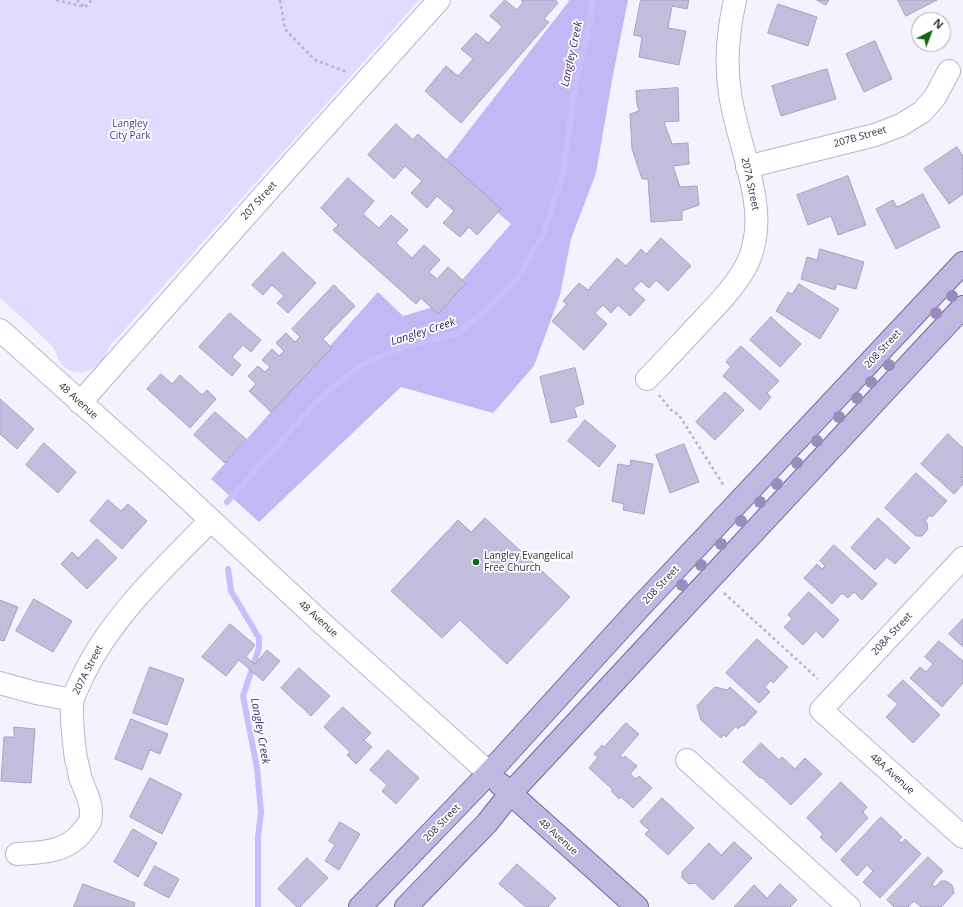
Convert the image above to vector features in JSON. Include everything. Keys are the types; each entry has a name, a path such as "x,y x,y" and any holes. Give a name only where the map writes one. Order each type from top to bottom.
{"main road":[{"name":"208 Street","path":"360,907 489,773 640,607 963,263"},
{"path":"406,907 487,822 510,794 963,307"},
{"name":"48 Avenue","path":"489,773 510,794 637,907"}],"street":[{"name":"207 Street","path":"80,403 439,0"},
{"name":"207A Street","path":"647,379 720,302 734,285 746,267 754,245 757,221 754,198 734,117 728,71 727,46 735,0"},
{"name":"207B Street","path":"747,167 874,135 901,125 922,112 935,97 949,71"},
{"name":"48 Avenue","path":"0,332 171,483 329,629 489,773"},
{"name":"207A Street","path":"17,854 40,853 70,844 90,821 91,808 80,776 76,757 72,715 73,700 88,665 116,623 170,562 211,520"},
{"name":"208A Street","path":"821,710 963,558"},
{"path":"0,683 73,700"},
{"name":"48A Avenue","path":"821,710 963,837"},
{"path":"687,760 849,907"}],"path":[{"path":"56,0 85,7"},
{"path":"77,0 85,7"},
{"path":"85,7 92,0"},
{"path":"280,0 285,29 315,60 368,79"},
{"path":"647,379 672,411 678,415 727,490"},
{"path":"724,592 818,679"}],"green space":[{"name":"Langley City Park","path":"0,0 419,0 109,347 102,361 88,371 77,372 67,369 62,365 50,344 0,298"}],"shaded area":[{"path":"568,0 628,0 596,173 571,239 560,295 534,366 493,413 401,387 259,522 211,479 378,292 403,316 440,305 511,224 442,165 569,1"}],"building":[{"path":"505,0 517,10 523,2 521,0 555,0 558,3 544,19 549,22 461,123 425,91 446,66 458,76 473,59 461,49 476,33 488,43 502,27 490,16"},
{"path":"641,0 689,0 687,9 672,6 668,28 686,31 679,65 639,57 642,37 634,35"},
{"path":"817,0 829,0 826,5"},
{"path":"898,0 937,0 911,12 906,16"},
{"path":"778,4 817,17 808,46 768,33"},
{"path":"875,41 892,79 864,92 846,54"},
{"path":"827,69 836,99 781,116 772,86"},
{"path":"678,88 679,121 664,122 672,144 688,143 689,164 673,166 680,187 697,186 699,205 682,211 682,220 651,222 648,179 642,179 632,149 630,114 639,111 636,91"},
{"path":"396,124 413,140 418,134 501,209 477,235 469,227 460,237 443,223 454,211 437,196 427,208 411,193 422,181 405,166 394,179 368,155"},
{"path":"957,147 963,156 963,194 949,204 924,169"},
{"path":"848,176 866,225 838,235 831,216 808,225 797,195"},
{"path":"348,178 374,201 363,214 379,228 391,215 408,230 396,243 412,258 424,245 440,260 429,272 437,279 448,267 466,283 438,314 421,298 416,304 333,230 338,225 321,208"},
{"path":"923,194 940,227 896,249 876,209 893,200 897,207"},
{"path":"661,238 691,266 668,291 656,280 649,288 641,281 633,289 645,300 630,316 618,305 611,313 603,305 595,313 607,324 584,350 552,321 567,304 563,301 579,283 588,290 617,258 626,266 641,249 646,254"},
{"path":"820,249 864,262 856,289 837,284 835,290 801,279 807,257 817,260"},
{"path":"283,252 316,283 288,313 277,303 284,296 272,285 263,295 252,285"},
{"path":"799,284 839,309 820,339 776,311 788,292 792,294"},
{"path":"334,285 355,306 323,339 332,348 271,412 249,391 256,384 248,376 258,366 265,372 270,367 262,360 272,349 279,356 284,351 276,343 286,333 295,342 300,337 292,329"},
{"path":"230,313 261,340 251,352 243,345 232,357 241,365 232,376 199,347"},
{"path":"771,317 801,344 780,367 750,340"},
{"path":"741,346 779,381 767,393 771,397 760,410 723,376 731,367 726,362"},
{"path":"575,368 584,404 574,407 577,417 551,423 540,377"},
{"path":"161,374 172,384 180,375 202,395 207,390 216,399 190,428 147,389"},
{"path":"725,392 744,410 715,440 696,422"},
{"path":"0,399 34,429 17,449 0,434"},
{"path":"215,412 246,439 225,463 194,435"},
{"path":"585,420 616,446 599,467 568,441"},
{"path":"948,434 963,448 963,478 961,478 963,480 963,484 954,494 921,464"},
{"path":"44,443 76,472 58,493 26,465"},
{"path":"684,444 699,482 670,493 656,455"},
{"path":"631,460 653,464 644,514 623,510 624,504 612,501 618,464 630,466"},
{"path":"916,473 947,501 932,517 930,515 925,521 928,529 922,536 916,536 885,508"},
{"path":"108,500 121,511 128,504 147,521 122,549 90,521"},
{"name":"Langley Evangelical Free Church","path":"485,518 570,597 507,664 460,620 442,638 391,591 458,520 471,532"},
{"path":"878,518 910,548 895,564 887,557 875,570 851,548"},
{"path":"97,539 117,558 87,589 61,564 72,552 78,558"},
{"path":"834,545 877,584 862,600 854,592 848,598 842,593 832,604 804,578 817,564 822,569 825,566 820,561"},
{"path":"809,592 839,620 823,638 816,631 803,645 784,627 792,619 788,615"},
{"path":"34,599 72,621 53,652 16,631"},
{"path":"0,600 18,607 4,641 0,640"},
{"path":"963,619 963,647 949,634"},
{"path":"230,624 255,645 246,657 255,664 267,650 280,661 263,681 239,660 226,676 202,657"},
{"path":"757,639 788,667 773,683 771,680 765,687 770,692 759,703 726,673"},
{"path":"939,641 963,661 963,683 942,707 910,678 920,667 926,672 933,664 925,657"},
{"path":"150,667 184,679 167,725 133,713"},
{"path":"299,668 330,696 311,716 281,688"},
{"path":"903,680 940,715 913,743 886,717 898,704 888,696"},
{"path":"715,687 727,690 730,687 757,712 744,726 742,725 738,729 736,726 726,737 724,735 721,738 701,720 697,706"},
{"path":"343,707 371,733 364,740 372,747 356,764 347,755 350,752 324,727"},
{"path":"131,719 168,734 160,754 150,750 142,770 115,759"},
{"path":"626,723 639,734 620,756 623,758 625,756 637,766 630,774 636,779 639,776 652,788 633,808 621,797 619,799 611,791 613,790 589,768 598,757 594,754 602,745 604,747"},
{"path":"14,727 35,729 31,783 1,781 4,737 14,737"},
{"path":"761,743 779,760 782,757 795,769 805,758 822,774 791,805 743,762"},
{"path":"388,750 419,778 396,804 382,791 387,785 370,770"},
{"path":"150,778 182,794 162,834 130,817"},
{"path":"841,782 867,807 863,812 868,818 836,852 820,837 823,834 807,818"},
{"path":"662,798 694,828 668,855 645,834 649,830 640,822"},
{"path":"881,817 902,837 898,841 902,843 905,839 921,854 880,898 863,882 873,871 867,865 857,876 841,860"},
{"path":"340,822 360,834 339,870 325,861 335,845 329,841"},
{"path":"133,829 157,843 138,877 114,862"},
{"path":"734,842 752,858 713,900 695,883 689,884 682,878 682,872 709,843 721,855"},
{"path":"928,857 943,871 932,884 935,887 941,881 946,881 952,885 954,893 941,907 921,907 914,901 908,907 894,907 887,900"},
{"path":"307,858 328,878 300,907 297,907 278,889"},
{"path":"517,864 556,898 548,907 526,907 499,884"},
{"path":"155,866 179,879 169,898 144,885"},
{"path":"83,884 135,903 134,907 74,907"},
{"path":"780,884 797,900 790,907 734,907 754,885 767,898"}],"waterway":[{"name":"Langley Creek","path":"227,502 316,402 336,385 362,365 406,346 458,333 490,307 518,277 544,233 564,168 575,87 592,11 592,0"},
{"name":"Langley Creek","path":"228,569 231,591 259,638 259,648 243,696 257,768 261,812 258,837 258,907"}],"place":[{"name":"Langley Evangelical Free Church","path":"476,562"}]}
